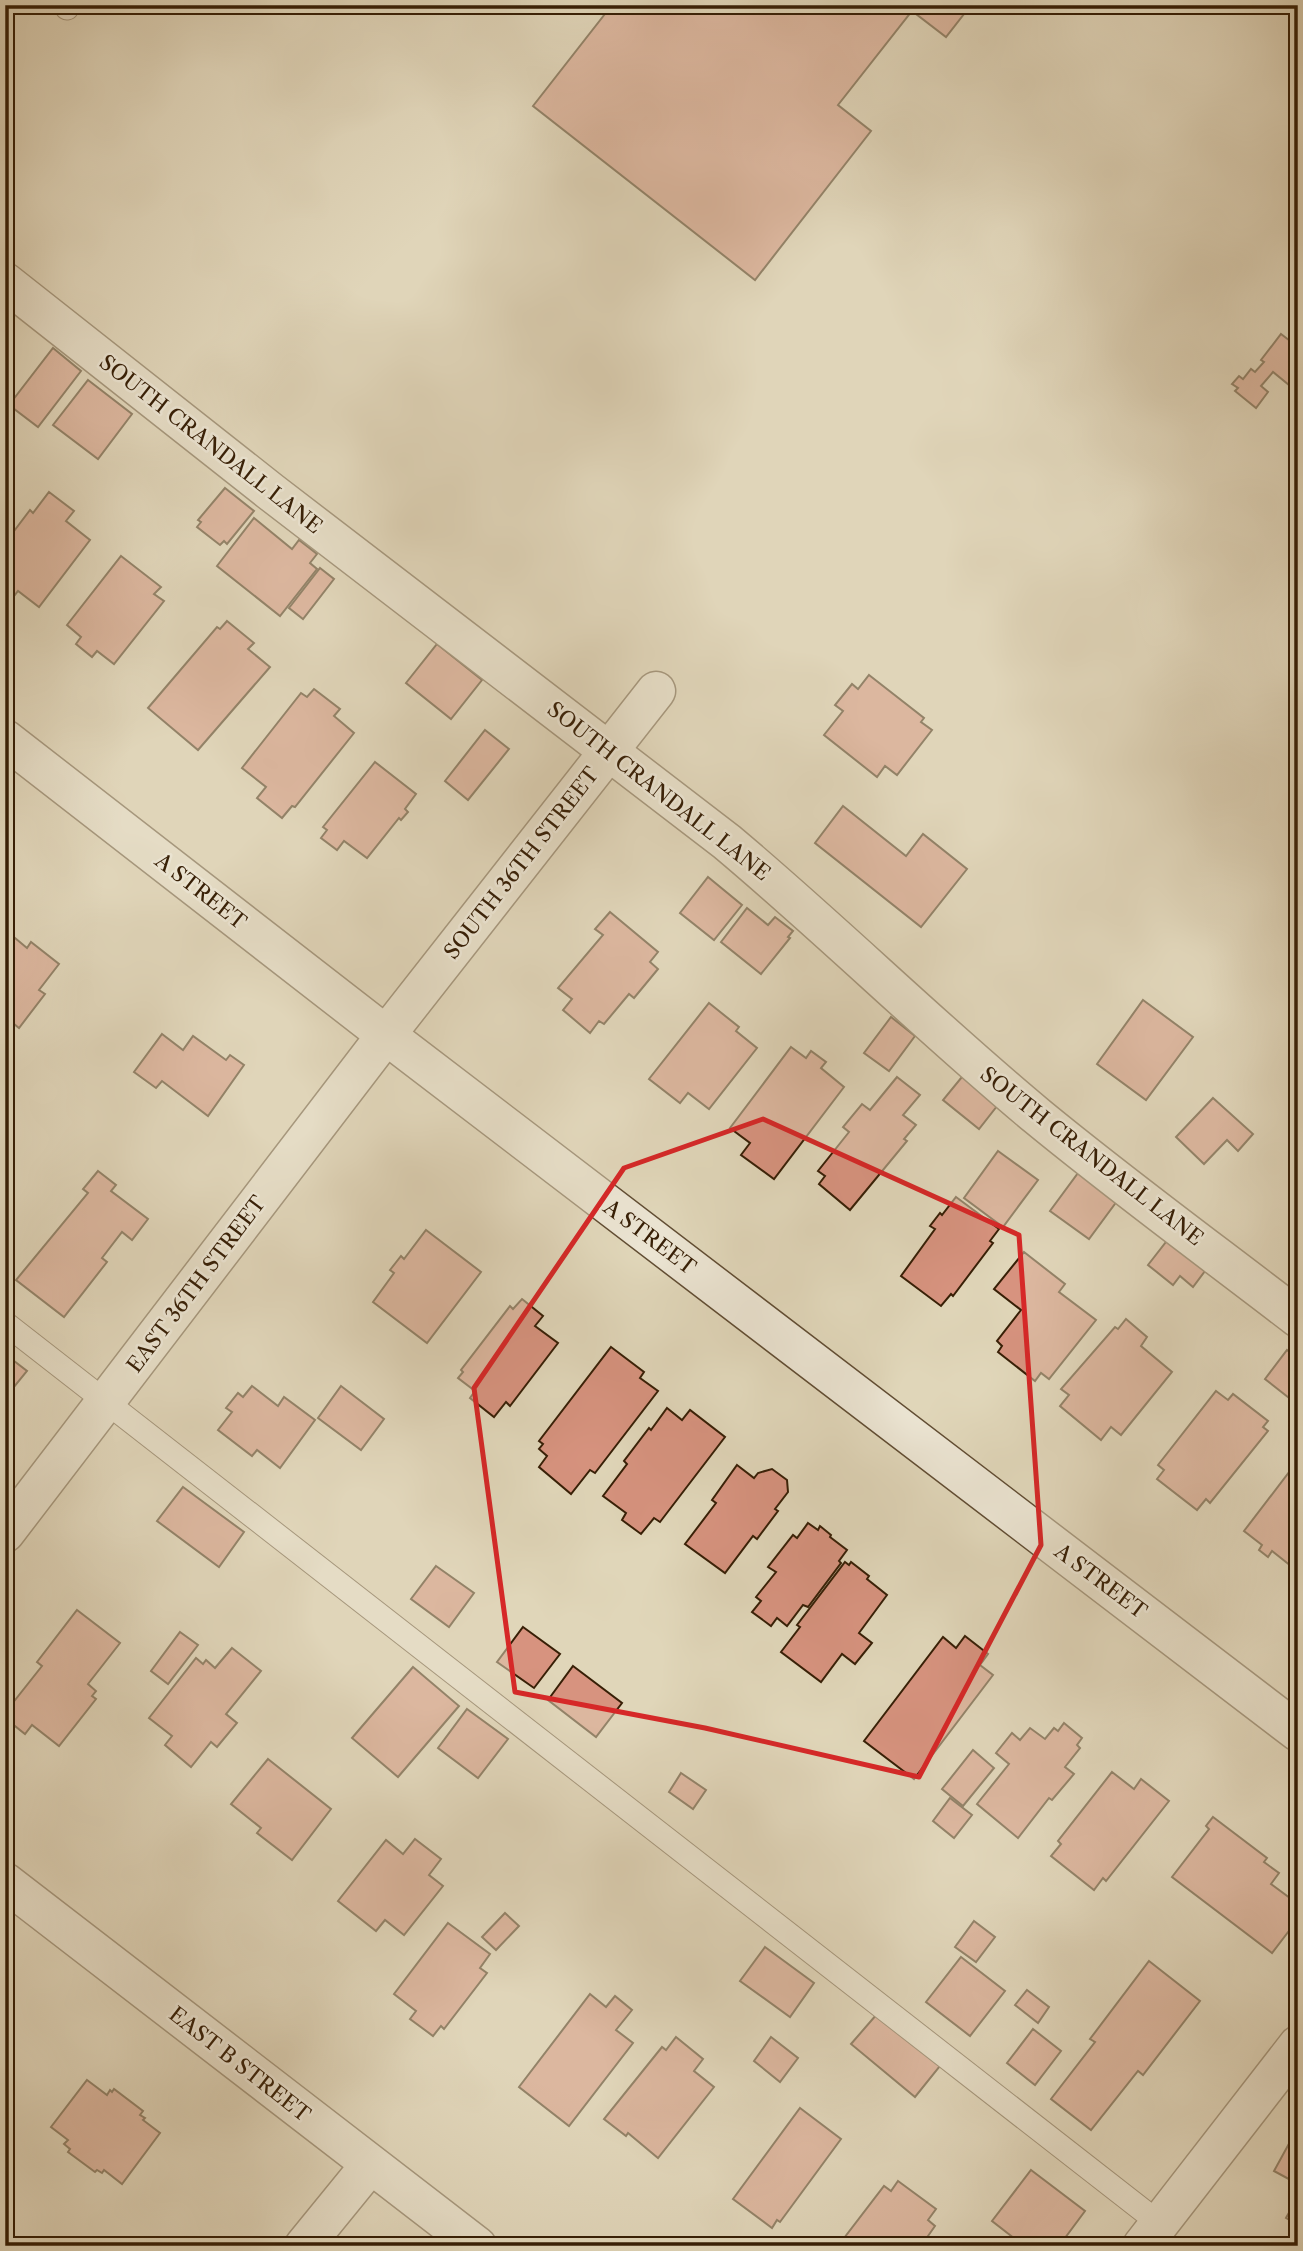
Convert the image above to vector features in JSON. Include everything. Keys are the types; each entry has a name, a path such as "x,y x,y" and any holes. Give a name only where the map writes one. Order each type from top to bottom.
{"street":[{"name":"SOUTH CRANDALL LANE","path":"5,282 271,492 747,858 1039,1118 1298,1318"},
{"name":"SOUTH 36TH STREET","path":"386,1035 656,691"},
{"name":"A STREET","path":"5,739 386,1035 1298,1732"},
{"name":"EAST 36TH STREET","path":"5,1533 386,1035"},
{"name":"EAST B STREET","path":"5,1882 477,2246"},
{"path":"1150,2234 1298,2045"},
{"path":"304,2246 370,2165"}],"lane":[{"path":"5,1323 1150,2234"}],"highlighted area":[{"path":"763,1119 1019,1235 1041,1545 919,1777 705,1728 515,1692 474,1388 624,1168"}],"building":[{"path":"612,5 971,5 946,37 912,11 838,105 871,131 755,280 533,106"},
{"path":"1281,334 1298,347 1298,373 1289,385 1273,372 1261,386 1268,392 1256,408 1235,391 1238,388 1232,384 1239,376 1243,379 1251,369 1255,372"},
{"path":"53,348 81,371 38,427 9,405"},
{"path":"88,380 132,414 98,459 53,425"},
{"path":"225,488 254,511 227,544 224,541 220,545 197,527 201,522 198,520"},
{"path":"49,492 74,511 66,521 90,540 39,607 18,591 8,604 5,601 5,543 30,510 33,513"},
{"path":"254,518 292,549 299,540 317,554 310,563 317,569 280,616 217,566"},
{"path":"121,556 161,587 154,594 164,601 114,664 97,651 92,657 76,644 81,637 67,625"},
{"path":"320,568 334,579 303,619 289,608"},
{"path":"227,621 254,643 248,649 270,667 198,750 148,708 217,627 220,629"},
{"path":"437,644 482,680 451,719 406,683"},
{"path":"869,675 924,718 921,722 932,730 897,775 885,766 877,777 824,735 843,711 835,705 852,684 858,689"},
{"path":"314,689 340,709 334,716 354,733 295,807 292,806 282,818 257,798 266,787 242,768 301,693 307,697"},
{"path":"485,730 509,749 468,800 445,781"},
{"path":"375,762 416,794 405,809 408,812 401,820 399,818 367,858 344,841 337,850 321,838 327,830 323,827"},
{"path":"843,806 906,856 923,834 967,869 921,927 815,843"},
{"path":"708,877 742,905 714,940 680,913"},
{"path":"747,908 768,925 775,917 793,931 761,974 721,942"},
{"path":"610,912 658,952 650,962 658,969 634,998 629,994 604,1024 599,1021 590,1033 563,1010 572,999 558,988 603,935 595,929"},
{"path":"9,933 27,948 31,942 59,964 39,990 45,994 19,1028 14,1024 5,1036 5,938"},
{"path":"1143,1000 1193,1037 1146,1100 1097,1064"},
{"path":"709,1003 739,1027 736,1031 757,1048 709,1109 688,1093 680,1103 649,1079"},
{"path":"891,1017 915,1036 889,1071 864,1053"},
{"path":"162,1034 183,1050 193,1036 226,1060 230,1055 244,1065 208,1116 162,1081 156,1088 134,1072"},
{"path":"791,1047 806,1058 811,1051 826,1062 821,1068 844,1087 774,1179 741,1155 750,1143 730,1128"},
{"path":"966,1072 1001,1101 979,1129 943,1100"},
{"path":"897,1077 920,1095 903,1115 916,1125 904,1139 907,1141 850,1210 819,1184 825,1176 818,1171 849,1132 843,1127 862,1104 870,1110"},
{"path":"1213,1098 1253,1134 1238,1151 1227,1140 1204,1164 1176,1137"},
{"path":"998,1151 1038,1180 1003,1227 964,1198"},
{"path":"1081,1169 1120,1197 1089,1239 1050,1211"},
{"path":"98,1171 116,1185 111,1191 148,1219 132,1240 122,1232 102,1258 107,1262 64,1317 16,1280 88,1193 83,1189"},
{"path":"956,1197 999,1229 990,1241 993,1243 953,1296 951,1294 941,1306 901,1276 935,1229 930,1226"},
{"path":"426,1230 481,1272 427,1343 373,1302 394,1273 390,1270 401,1256 404,1259"},
{"path":"1173,1233 1211,1263 1193,1287 1180,1276 1173,1285 1148,1265"},
{"path":"1024,1252 1065,1284 1059,1292 1096,1320 1049,1379 1041,1373 1035,1381 998,1352 1002,1346 997,1341 1021,1310 994,1289"},
{"path":"522,1299 543,1316 535,1326 558,1343 510,1406 506,1402 494,1417 470,1398 475,1391 458,1378 463,1372 461,1370 510,1306 513,1309"},
{"path":"1126,1319 1147,1337 1141,1346 1172,1372 1121,1435 1111,1427 1101,1440 1060,1406 1069,1395 1061,1389 1115,1327 1118,1329"},
{"path":"611,1347 644,1372 640,1378 658,1391 595,1473 590,1470 571,1494 539,1467 547,1456 539,1449 543,1444 539,1441"},
{"path":"1287,1350 1298,1359 1298,1405 1265,1379"},
{"path":"5,1354 27,1371 5,1398"},
{"path":"252,1386 278,1406 284,1397 315,1420 280,1468 257,1450 252,1456 218,1430 232,1412 226,1408 238,1393 243,1397"},
{"path":"341,1386 384,1419 361,1450 318,1418"},
{"path":"1216,1391 1228,1400 1233,1394 1268,1421 1263,1427 1268,1431 1210,1503 1206,1499 1197,1510 1157,1479 1164,1470 1158,1465"},
{"path":"667,1408 682,1420 690,1410 725,1437 660,1522 654,1518 641,1534 622,1520 626,1513 603,1496 627,1464 624,1461"},
{"path":"737,1465 754,1478 758,1473 772,1469 787,1480 788,1492 775,1509 778,1511 757,1539 753,1536 725,1573 685,1544 716,1503 712,1500"},
{"path":"1293,1467 1298,1471 1296,1570 1272,1551 1268,1557 1259,1550 1262,1545 1244,1531"},
{"path":"183,1487 244,1532 219,1567 157,1521"},
{"path":"808,1523 818,1530 820,1526 847,1550 839,1561 841,1563 808,1607 803,1605 787,1626 777,1618 771,1626 752,1612 761,1601 756,1597 776,1572 768,1567 793,1535 797,1538"},
{"path":"845,1562 849,1565 851,1562 869,1576 867,1579 887,1595 859,1633 872,1643 855,1664 842,1654 821,1682 781,1652 800,1627 797,1625"},
{"path":"436,1566 474,1593 449,1627 411,1599"},
{"path":"77,1610 120,1643 88,1684 96,1691 92,1696 96,1699 59,1746 32,1725 25,1734 5,1718 11,1711 8,1709 42,1666 37,1662"},
{"path":"523,1627 560,1654 534,1688 497,1662"},
{"path":"180,1632 198,1645 168,1684 151,1671"},
{"path":"965,1636 988,1654 980,1665 993,1675 914,1779 864,1741 943,1637 956,1648"},
{"path":"232,1648 261,1671 226,1714 237,1723 217,1747 211,1742 191,1767 165,1745 172,1736 149,1718 196,1658 203,1664 206,1660 215,1668"},
{"path":"573,1666 622,1703 596,1737 548,1700"},
{"path":"413,1667 459,1706 398,1777 352,1738"},
{"path":"467,1709 508,1739 478,1778 438,1748"},
{"path":"1064,1723 1082,1738 1077,1745 1080,1748 1065,1767 1074,1774 1052,1800 1049,1798 1018,1838 977,1804 1009,1764 996,1753 1012,1733 1020,1740 1030,1728 1045,1739 1054,1728 1058,1731"},
{"path":"973,1750 994,1768 963,1806 942,1789"},
{"path":"268,1759 331,1809 292,1860 257,1833 261,1828 231,1804"},
{"path":"1112,1772 1134,1789 1141,1779 1169,1801 1106,1881 1103,1878 1094,1890 1051,1856 1061,1844 1058,1841"},
{"path":"681,1773 706,1790 693,1809 669,1792"},
{"path":"950,1798 972,1815 954,1838 933,1821"},
{"path":"1213,1817 1267,1858 1264,1862 1279,1873 1271,1884 1298,1904 1298,1919 1272,1953 1172,1877 1209,1829 1206,1826"},
{"path":"415,1839 441,1859 429,1875 443,1886 404,1935 385,1920 376,1931 338,1901 386,1840 403,1854"},
{"path":"505,1913 519,1926 496,1950 482,1937"},
{"path":"974,1921 995,1937 976,1962 955,1947"},
{"path":"448,1923 490,1954 480,1968 487,1973 444,2029 441,2026 433,2036 410,2019 416,2011 394,1994"},
{"path":"765,1947 814,1983 790,2017 740,1981"},
{"path":"961,1957 1005,1991 970,2036 926,2002"},
{"path":"1149,1961 1200,2001 1143,2075 1138,2071 1091,2130 1051,2099 1095,2042 1090,2039"},
{"path":"1027,1990 1049,2007 1038,2023 1015,2005"},
{"path":"590,1994 606,2007 615,1996 632,2010 616,2030 633,2043 569,2126 519,2087"},
{"path":"877,2014 940,2066 915,2097 851,2044"},
{"path":"1033,2029 1061,2051 1035,2085 1007,2063"},
{"path":"676,2037 703,2059 694,2071 714,2087 658,2158 628,2133 626,2136 604,2119 662,2047 666,2050"},
{"path":"771,2037 798,2058 780,2082 754,2061"},
{"path":"87,2080 107,2095 114,2089 143,2111 140,2115 145,2118 143,2120 160,2133 122,2184 104,2170 102,2173 97,2170 95,2172 68,2152 70,2149 64,2144 68,2140 51,2127"},
{"path":"800,2108 841,2139 780,2222 777,2220 772,2228 733,2199"},
{"path":"1298,2129 1298,2184 1274,2171"},
{"path":"1031,2170 1085,2211 1059,2246 1024,2246 992,2221"},
{"path":"898,2181 936,2209 928,2220 935,2226 921,2246 838,2246 884,2186 891,2191"},
{"path":"1298,2197 1298,2225 1286,2218"}]}
